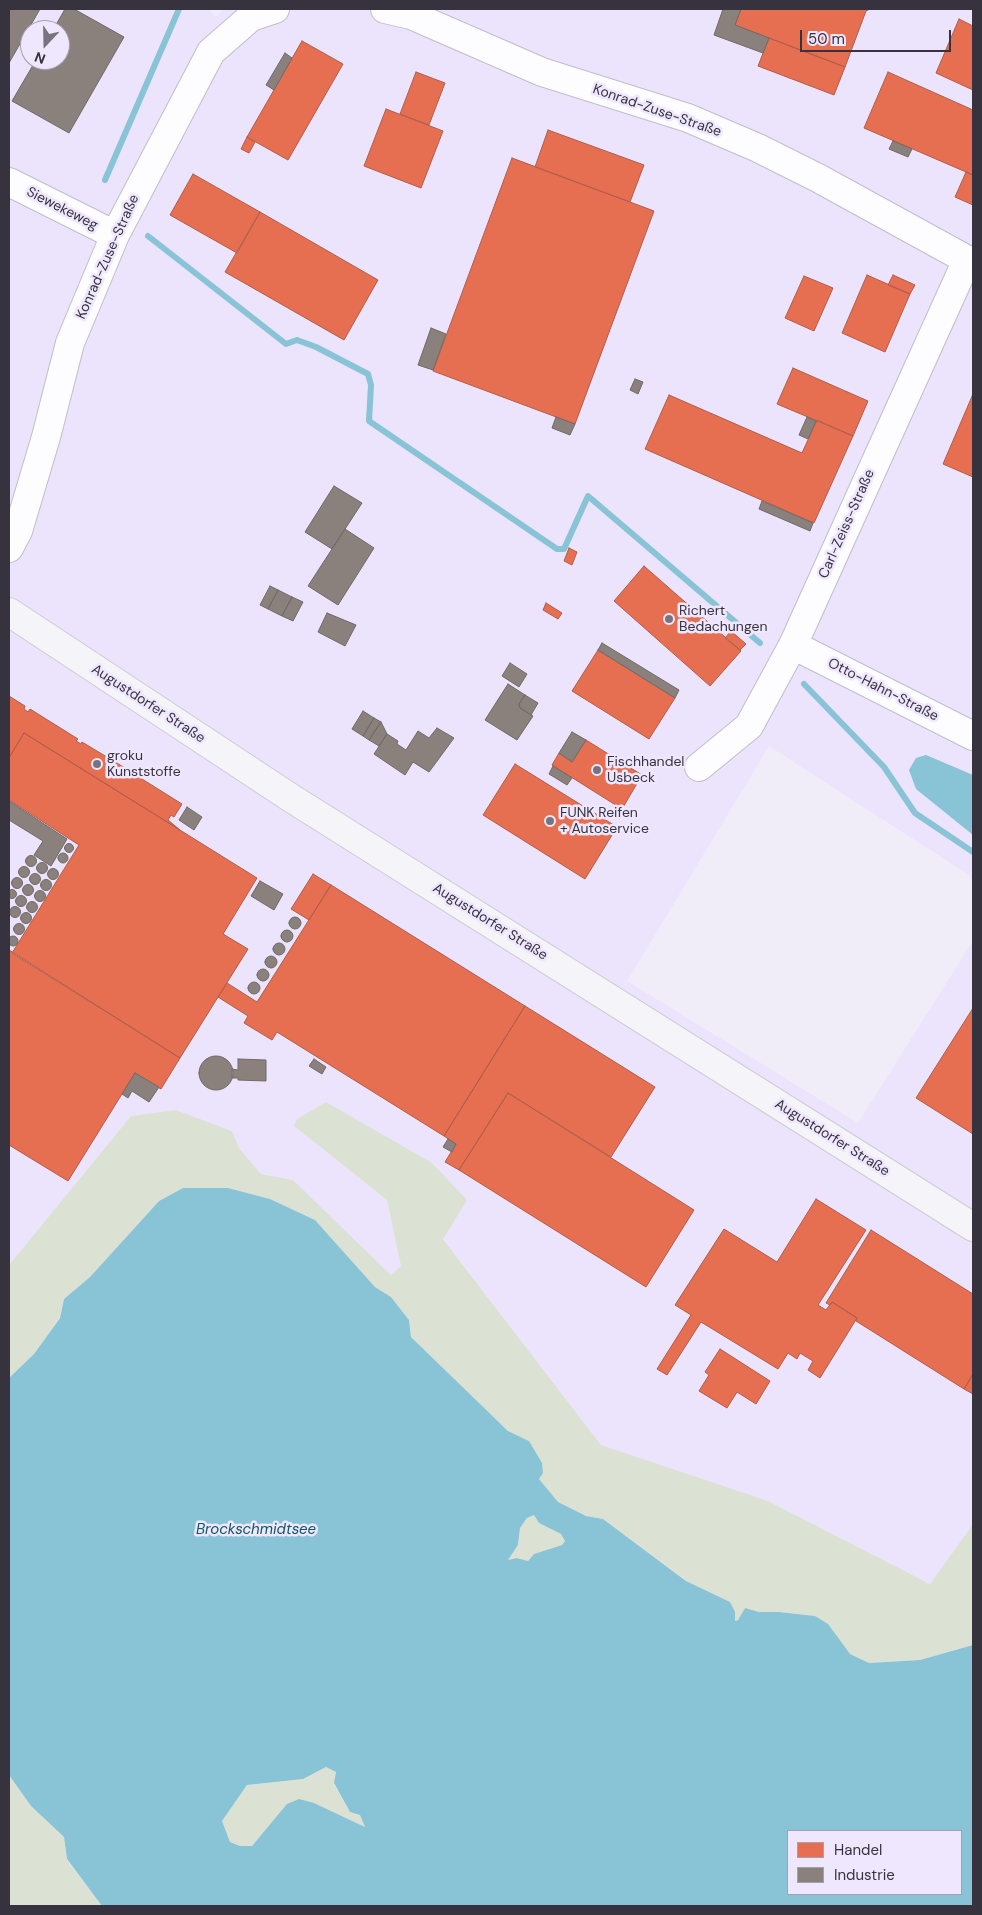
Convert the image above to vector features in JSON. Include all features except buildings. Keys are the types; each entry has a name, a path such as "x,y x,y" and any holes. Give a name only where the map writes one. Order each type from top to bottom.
{"main road":[{"name":"Augustdorfer Straße","path":"9,612 291,798 973,1227"}],"street":[{"name":"Konrad-Zuse-Straße","path":"9,548 18,531 46,437 70,343 115,235 211,52 251,17 275,9"},
{"name":"Konrad-Zuse-Straße","path":"385,9 411,15 542,72 688,118 758,148 818,178 970,261"},
{"name":"Siewekeweg","path":"9,182 115,235"},
{"name":"Carl-Zeiss-Straße","path":"699,767 749,726 793,645 970,261"},
{"name":"Otto-Hahn-Straße","path":"793,645 973,736"}],"shaded area":[{"path":"9,9 207,9 216,16 225,9 973,9 973,881 969,875 769,746 627,981 858,1123 973,941 973,1524 930,1584 768,1501 601,1445 443,1238 294,1126 387,1200 402,1266 391,1275 293,1180 261,1174 239,1148 232,1131 176,1110 131,1116 9,1265"}],"green space":[{"path":"326,1102 432,1163 467,1200 443,1239 601,1445 768,1501 930,1584 973,1524 973,1645 920,1660 869,1663 850,1654 815,1616 759,1612 745,1608 738,1620 734,1621 730,1602 688,1582 603,1519 586,1516 558,1502 539,1479 533,1450 529,1441 508,1431 411,1337 409,1320 391,1297 375,1287 315,1220 270,1199 228,1188 183,1188 159,1201 90,1277 64,1299 60,1317 34,1354 9,1378 9,1265 131,1116 176,1110 232,1131 239,1148 261,1174 293,1180 391,1275 401,1266 387,1200 294,1126 297,1119"},
{"path":"534,1515 539,1523 561,1534 565,1541 562,1545 534,1554 528,1561 517,1558 508,1560 518,1545 520,1528 527,1518"},
{"path":"326,1767 336,1772 334,1784 350,1812 360,1815 365,1827 314,1803 268,1828 252,1846 240,1846 230,1842 222,1821 247,1785 303,1779"},
{"path":"9,1775 31,1806 64,1837 67,1860 102,1906 9,1906"}],"water":[{"path":"926,755 973,775 973,835 916,789 909,770 916,758"},
{"name":"Brockschmidtsee","path":"183,1188 228,1188 270,1199 315,1220 375,1287 391,1297 409,1320 411,1337 508,1431 529,1441 542,1463 543,1473 539,1479 558,1502 586,1516 603,1519 686,1581 730,1602 735,1612 735,1621 738,1620 745,1608 759,1612 815,1616 828,1624 850,1654 869,1663 920,1660 973,1645 973,1906 102,1906 67,1859 64,1837 31,1806 9,1775 9,1378 34,1354 60,1318 64,1299 90,1277 159,1201","holes":["534,1515 539,1523 561,1534 565,1541 562,1545 534,1554 528,1561 517,1558 508,1560 518,1545 520,1528 527,1518","326,1767 336,1772 334,1783 350,1812 360,1815 365,1827 314,1803 299,1799 287,1804 252,1846 240,1846 230,1842 222,1821 247,1785 303,1779"]}],"waterway":[{"path":"105,180 179,9"},
{"path":"148,236 286,344 297,340 316,347 368,374 371,385 369,421 557,549 564,549 588,496 760,643"},
{"path":"804,684 884,767 915,813 973,852"}],"place":[{"name":"Richert Bedachungen","path":"669,619"},
{"name":"groku Kunststoffe","path":"97,764"},
{"name":"Fischhandel Usbeck","path":"597,770"},
{"name":"FUNK Reifen + Autoservice","path":"550,821"}]}
